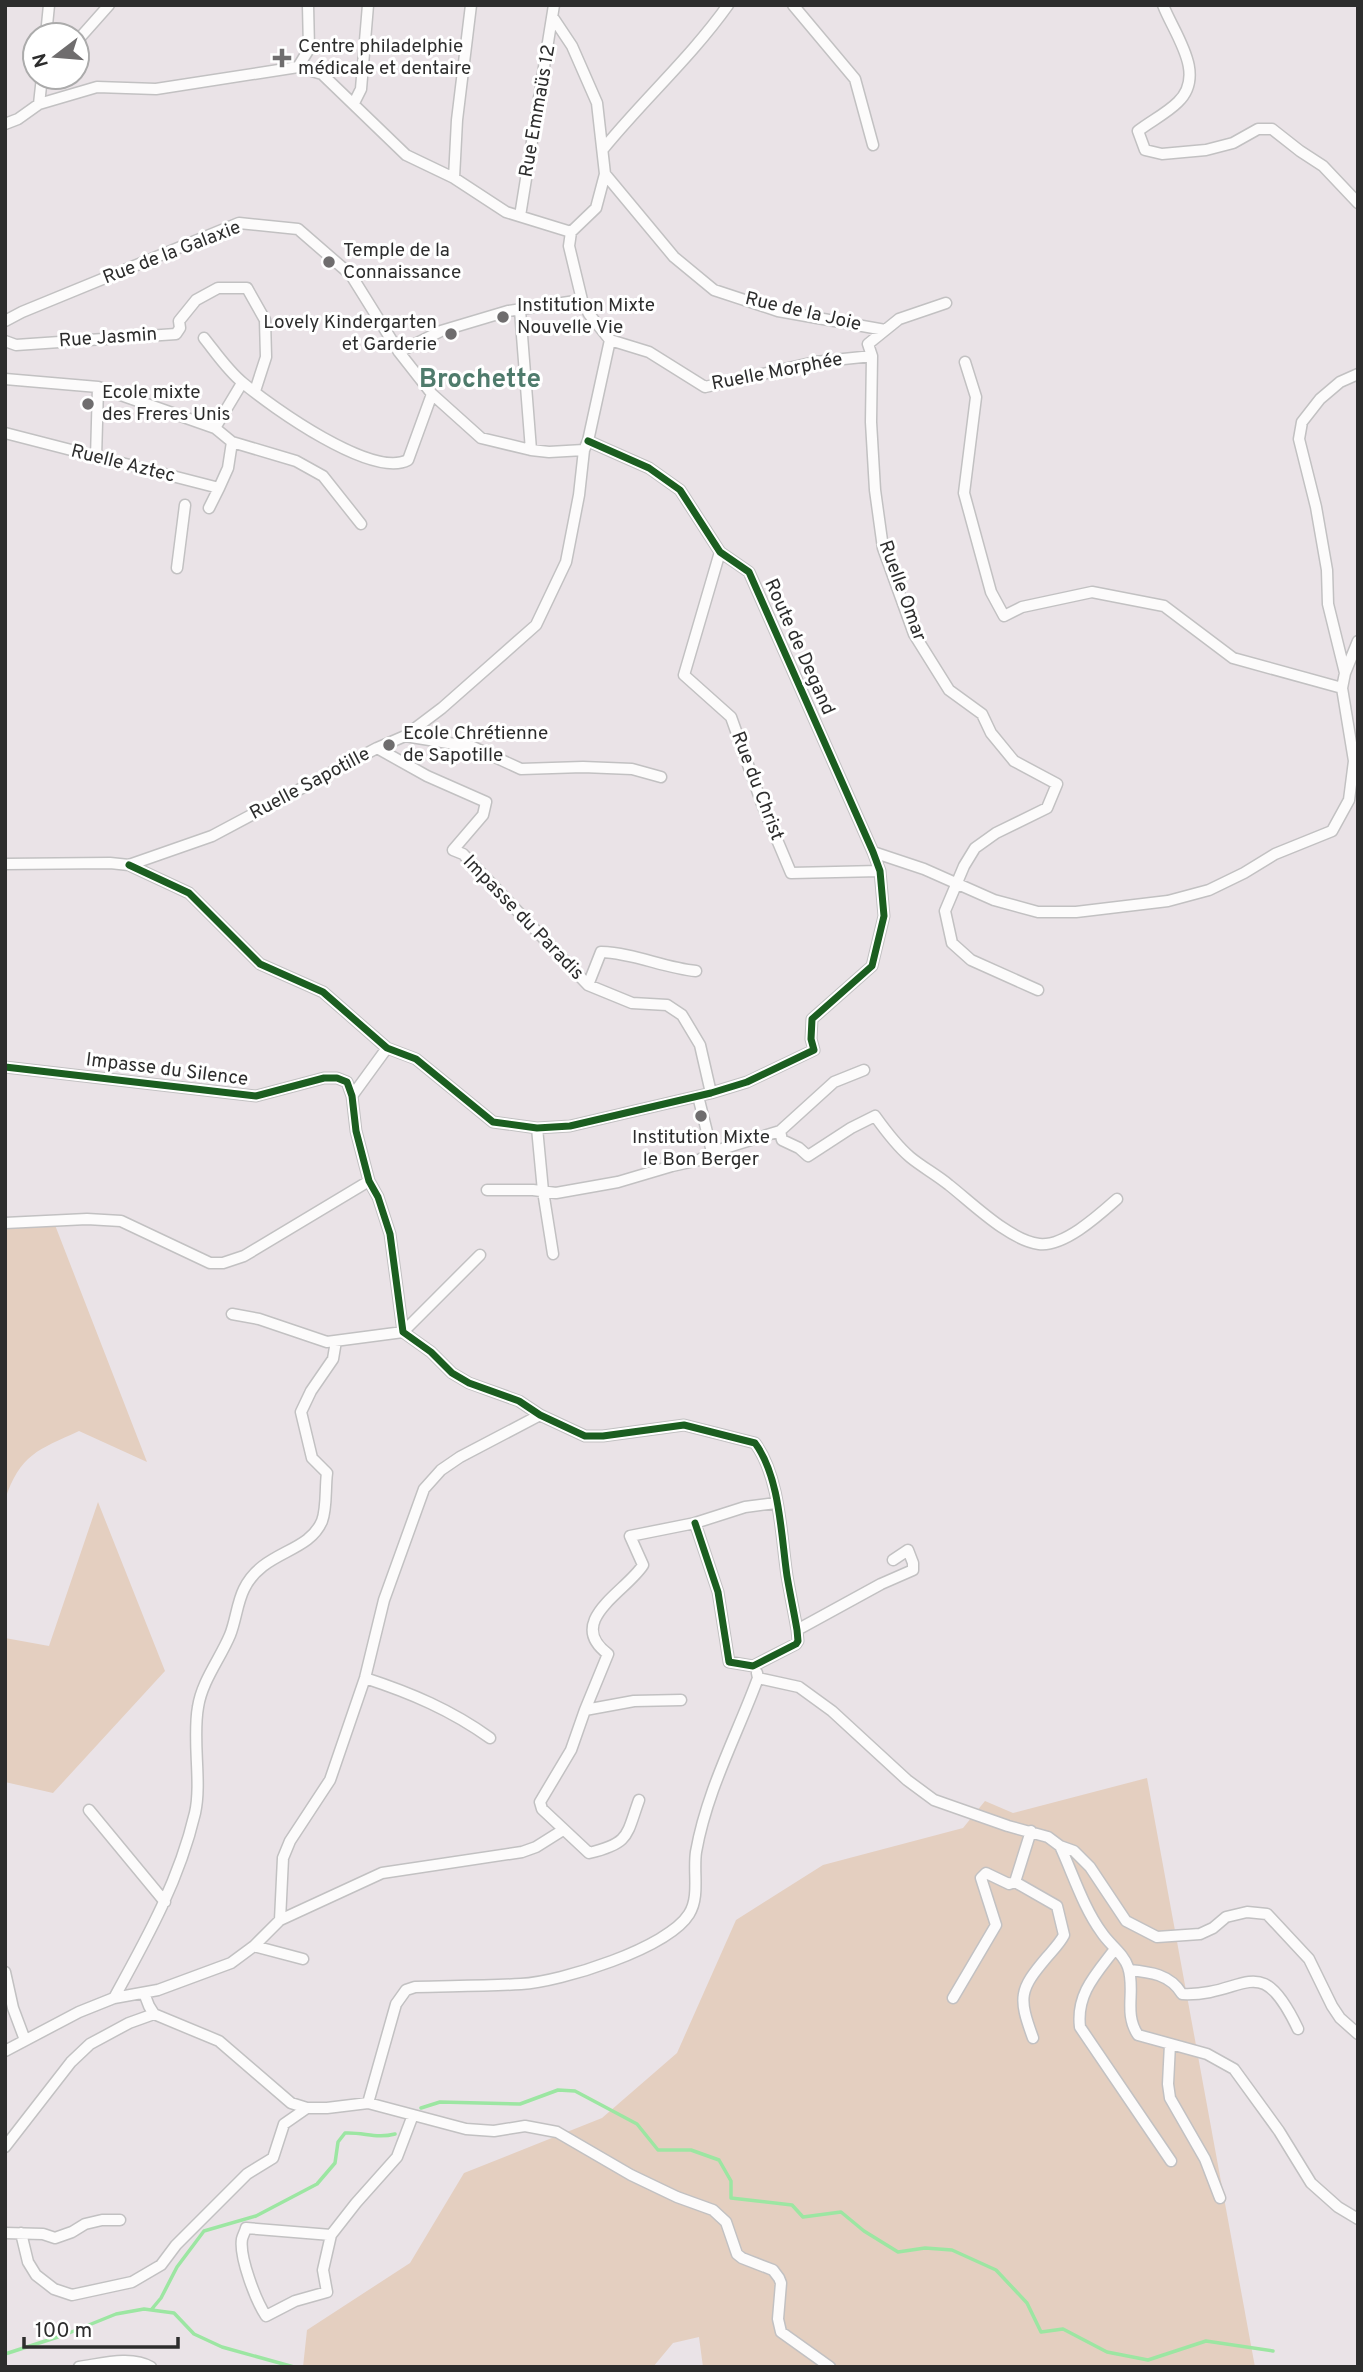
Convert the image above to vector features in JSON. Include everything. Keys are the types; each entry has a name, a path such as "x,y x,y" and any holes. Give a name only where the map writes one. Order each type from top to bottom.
{"street":[{"path":"91,26 110,5"},
{"path":"298,67 309,50 308,5"},
{"path":"354,103 361,89 368,5"},
{"path":"454,178 457,120 471,5"},
{"name":"Rue Emmaüs 12","path":"520,216 554,19 554,5"},
{"path":"604,148 634,111 659,89 728,5"},
{"path":"793,5 855,79 873,145"},
{"path":"1163,5 1190,67 1190,83 1178,102 1138,131 1145,150 1162,154 1206,150 1233,143 1258,129 1272,129 1323,166 1358,202"},
{"path":"554,19 572,46 597,103 606,173 596,208 571,232 569,246 582,300 589,314 610,340"},
{"path":"5,124 18,119 39,104 97,87 156,89 298,67 322,74 406,155 454,178 506,212 571,232"},
{"path":"39,104 41,91"},
{"name":"Rue de la Joie","path":"606,173 674,257 714,290 778,311 885,330"},
{"name":"Rue de la Galaxie","path":"5,321 239,223 298,229 351,275 399,352 432,394 481,438 549,452 586,446"},
{"name":"Rue Jasmin","path":"5,341 16,345 176,334 180,328 179,321 195,300 218,288 247,288 265,320 266,357 255,391"},
{"path":"399,352 441,331 508,311 582,300"},
{"path":"885,330 899,319 946,303"},
{"path":"520,310 531,450"},
{"name":"Ruelle Omar","path":"885,330 868,344 872,356 871,422 876,491 883,548 914,634 948,690 982,714 991,733 1014,761 1057,784 1047,808 996,833 975,849 956,884"},
{"path":"204,338 242,383 312,432 363,459 399,465 408,460 432,394"},
{"name":"Ruelle Morphée","path":"610,340 649,352 705,387 815,362 872,356"},
{"name":"Ruelle Sapotille","path":"5,864 129,865 212,836 377,748 405,736 442,708 536,625 566,562 586,446 610,340"},
{"path":"965,362 975,397 964,493 990,592 1004,616 1022,607 1092,592 1164,606 1233,658 1342,688"},
{"path":"1345,673 1328,604 1327,570 1316,508 1299,439 1302,422 1320,398 1340,382 1358,373"},
{"path":"5,379 98,387 215,428 232,442 296,461 323,476 360,524"},
{"path":"215,428 242,383"},
{"path":"96,458 98,387"},
{"name":"Ruelle Aztec","path":"5,433 219,488"},
{"path":"209,508 228,468 232,442"},
{"name":"Route de Degand","path":"586,446 649,468 680,490 720,552 749,572 880,871 884,916 872,966 812,1018 811,1039 814,1050 747,1082 711,1093"},
{"path":"177,568 185,505"},
{"name":"Rue du Christ","path":"720,552 684,675 731,717 762,804 791,873 880,871"},
{"path":"873,852 924,869 994,900 1038,912 1076,912 1168,901 1209,890 1275,854 1332,831 1349,800 1354,761 1342,688 1358,641"},
{"path":"405,736 473,747 521,769 632,769 661,777"},
{"name":"Impasse du Paradis","path":"377,748 427,776 486,802 483,815 453,850 463,854 588,985 632,1003 667,1004 682,1014 700,1045 711,1093"},
{"path":"129,865 189,893 260,964 323,992 387,1048 416,1059 493,1122 537,1128 570,1126 711,1093"},
{"path":"956,884 945,911 952,943 971,960 1038,990"},
{"path":"588,985 601,952 618,952 676,969 696,971"},
{"path":"387,1048 352,1096 356,1131 369,1181 378,1197 390,1234 403,1332 432,1352 452,1373 469,1383 519,1401 540,1415 593,1437 684,1424 755,1443 761,1451 776,1503 797,1630 796,1644 753,1666 729,1662 718,1592 695,1523"},
{"name":"Impasse du Silence","path":"5,1068 256,1096 324,1078 337,1078 347,1083 352,1096"},
{"path":"487,1190 556,1193 618,1182 699,1160 712,1152 780,1131 834,1082 864,1070"},
{"path":"698,1096 712,1152"},
{"path":"780,1131 782,1140 808,1156 875,1116 910,1157 951,1186 980,1212 1024,1240 1041,1244 1057,1241 1075,1232 1117,1199"},
{"path":"537,1128 553,1254"},
{"path":"5,1223 87,1219 121,1221 210,1263 223,1263 244,1256 369,1181"},
{"path":"232,1314 259,1319 327,1342 403,1332 480,1255"},
{"path":"114,1998 165,1902 196,1810 198,1707 209,1675 230,1635 244,1588 262,1566 275,1556 309,1540 322,1520 327,1474 312,1458 301,1412 311,1391 333,1359 336,1341"},
{"path":"280,1920 283,1858 290,1841 330,1780 365,1678 384,1600 424,1489 450,1464 540,1415"},
{"path":"639,1800 625,1838 609,1848 589,1853 542,1809 540,1802 571,1750 608,1654 594,1640 591,1628 614,1593 643,1565 631,1536 695,1523 745,1507 776,1503"},
{"path":"797,1630 881,1584 913,1570 908,1550 893,1560"},
{"path":"368,2103 397,2004 407,1990 415,1986 523,1984 569,1975 641,1949 680,1927 695,1902 696,1856 703,1819 722,1764 758,1678 753,1666"},
{"path":"365,1678 420,1697 460,1717 490,1738"},
{"path":"758,1678 799,1687 832,1711 907,1780 934,1800 1048,1837 1074,1852 1090,1867 1126,1921 1157,1937 1200,1934 1227,1917 1247,1912 1267,1914 1308,1959 1332,2006 1340,2018 1358,2034"},
{"path":"585,1710 634,1701 681,1700"},
{"path":"89,1810 165,1902"},
{"path":"5,2051 79,2012 114,1998 145,1993 232,1964 280,1920 382,1873 522,1852 536,1847 563,1830"},
{"path":"1016,1882 1031,1831"},
{"path":"1060,1846 1101,1932 1126,1962 1129,1970 1131,2025 1138,2035 1207,2054 1234,2069 1279,2131 1311,2183 1338,2207 1358,2219"},
{"path":"953,1998 995,1932 996,1926 981,1878 986,1873 1009,1884 1016,1882 1057,1906 1063,1928 1061,1940 1028,1979 1023,2010 1033,2038"},
{"path":"254,1946 303,1959"},
{"path":"1115,1950 1087,1985 1079,2003 1080,2028 1171,2161"},
{"path":"1129,1970 1152,1972 1170,1980 1182,1994 1227,1988 1253,1980 1262,1982 1275,1991 1286,2004 1298,2029"},
{"path":"5,1972 13,2008 25,2040"},
{"path":"145,1993 154,2014 219,2041 291,2103 307,2108 368,2103 466,2129 494,2131 525,2126 557,2132 631,2175 677,2197 713,2210 726,2221 737,2254 773,2270 779,2277 781,2283 778,2319 781,2332 830,2367"},
{"path":"5,2147 71,2062 90,2044 129,2023 154,2014"},
{"path":"1170,2044 1170,2098 1205,2159 1220,2198"},
{"path":"21,2233 36,2275 54,2289 72,2295 132,2281 161,2265 176,2245 247,2174 273,2158 284,2124 307,2108"},
{"path":"331,2235 246,2228 242,2241 245,2260 259,2305 266,2316 295,2301 327,2292 323,2270 331,2235 355,2203 397,2157 413,2115"},
{"path":"5,2233 43,2234 55,2238 85,2224 120,2220"},
{"path":"79,2367 123,2361 144,2362 151,2367"}],"shaded area":[{"path":"55,1225 147,1462 79,1431 32,1455 17,1472 5,1500 5,1228"},
{"path":"98,1502 165,1671 53,1793 5,1782 5,1638 49,1646"},
{"path":"1147,1778 1255,2367 703,2367 699,2337 673,2343 653,2367 303,2367 307,2330 410,2263 464,2173 602,2118 677,2053 736,1920 823,1865 963,1828 985,1801 1013,1813"}],"waterway":[{"path":"421,2108 440,2102 520,2104 558,2090 575,2091 637,2124 658,2150 691,2150 719,2160 731,2181 731,2198 792,2205 803,2217 841,2212 864,2231 898,2252 925,2248 952,2250 996,2270 1027,2303 1041,2332 1063,2329 1107,2352 1148,2360 1206,2341 1273,2351"},
{"path":"151,2310 161,2298 177,2267 204,2231 256,2216 317,2184 335,2163 338,2142 345,2133 382,2136 395,2134"},
{"path":"5,2354 64,2335 116,2314 144,2309 174,2313 194,2334 222,2347 294,2367"}],"cycle path":[{"path":"129,865 189,893 260,964 323,992 387,1048 416,1059 493,1122 537,1128 570,1126 747,1082 814,1050 811,1039 812,1019 872,966 884,916 880,871 873,852 749,572 720,552 680,490 649,468 588,441"},
{"path":"5,1067 256,1096 324,1078 337,1078 347,1082 369,1181 378,1197 390,1234 403,1332 431,1352 452,1373 469,1383 519,1401 540,1415 585,1436 684,1425 755,1443 770,1472 775,1489 797,1630 796,1644 753,1666 729,1662 718,1592 695,1523"}],"place":[{"name":"Centre philadelphie médicale et dentaire","path":"282,58"},
{"name":"Temple de la Connaissance","path":"329,262"},
{"name":"Institution Mixte Nouvelle Vie","path":"503,317"},
{"name":"Lovely Kindergarten et Garderie","path":"451,334"},
{"name":"Ecole mixte des Freres Unis","path":"88,404"},
{"name":"Ecole Chrétienne de Sapotille","path":"389,745"},
{"name":"Institution Mixte le Bon Berger","path":"701,1116"}],"district":[{"name":"Brochette","path":"480,380"}]}
